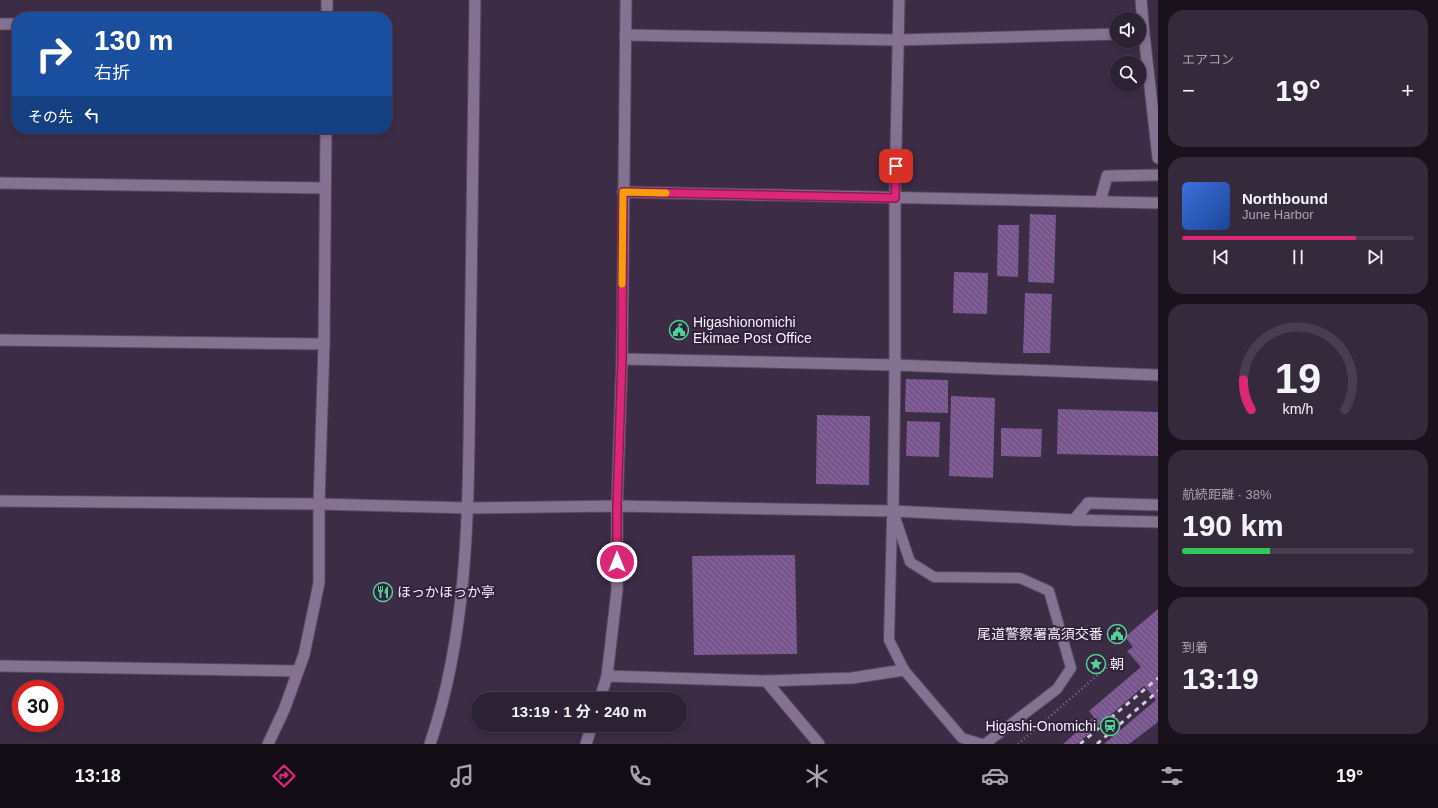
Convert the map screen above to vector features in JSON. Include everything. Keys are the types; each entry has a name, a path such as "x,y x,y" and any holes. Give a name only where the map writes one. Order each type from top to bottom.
{"street":[{"path":"326,12 327,0"},
{"path":"430,744 440,717 459,621 468,508 475,0"},
{"path":"602,692 607,676 617,590 617,506 622,359 626,0"},
{"path":"893,511 898,0"},
{"path":"1141,0 1141,12"},
{"path":"0,24 12,24"},
{"path":"626,35 898,40 1110,34"},
{"path":"1143,48 1158,158"},
{"path":"268,744 284,710 304,655 319,583 319,504 324,344 326,134"},
{"path":"1100,202 1107,176 1158,176"},
{"path":"0,183 325,188"},
{"path":"623,192 1158,203"},
{"path":"0,340 324,344"},
{"path":"622,359 895,365 1158,375"},
{"path":"0,502 319,504 468,508 617,506 893,511 1074,520 1158,522"},
{"path":"1074,520 1088,504 1158,505"},
{"path":"0,666 298,671"},
{"path":"607,676 766,681 852,678 904,670"},
{"path":"766,681 819,744"},
{"path":"586,744 590,732"}],"lane":[{"path":"893,511 889,640 904,670 962,738 982,744"},
{"path":"893,511 910,562 934,577 1020,578 1049,591 1071,668 1057,689 985,744"}],"path":[{"path":"1018,744 1115,660"}],"building":[{"path":"1030,214 1056,215 1054,283 1028,282"},
{"path":"998,225 1019,225 1018,277 997,276"},
{"path":"954,272 988,273 987,314 953,313"},
{"path":"1025,293 1052,294 1050,353 1023,353"},
{"path":"906,379 948,380 948,413 905,412"},
{"path":"951,396 995,398 993,478 949,476"},
{"path":"1058,409 1158,412 1158,456 1057,454"},
{"path":"817,415 870,416 869,485 816,484"},
{"path":"907,421 940,422 939,457 906,456"},
{"path":"1001,428 1042,429 1041,457 1001,456"},
{"path":"795,555 797,654 694,655 692,556"},
{"path":"1158,609 1158,722 1129,744 1104,744 1156,700 1144,686 1077,744 1063,744 1094,717 1089,711 1141,667 1127,651 1133,647 1125,637"}],"railway":[{"path":"1080,744 1158,678"},
{"path":"1097,744 1158,691"}],"slow traffic":[{"path":"622,284 623,192 666,193"}],"place":[{"name":"Higashionomichi Ekimae Post Office","path":"679,330"},
{"name":"ほっかほっか亭","path":"383,592"},
{"name":"尾道警察署高須交番","path":"1117,634"},
{"name":"朝","path":"1096,664"},
{"name":"Higashi-Onomichi","path":"1110,726"}],"route":[{"path":"617,562 617,506 622,359 623,192 895,198 896,166"}]}
